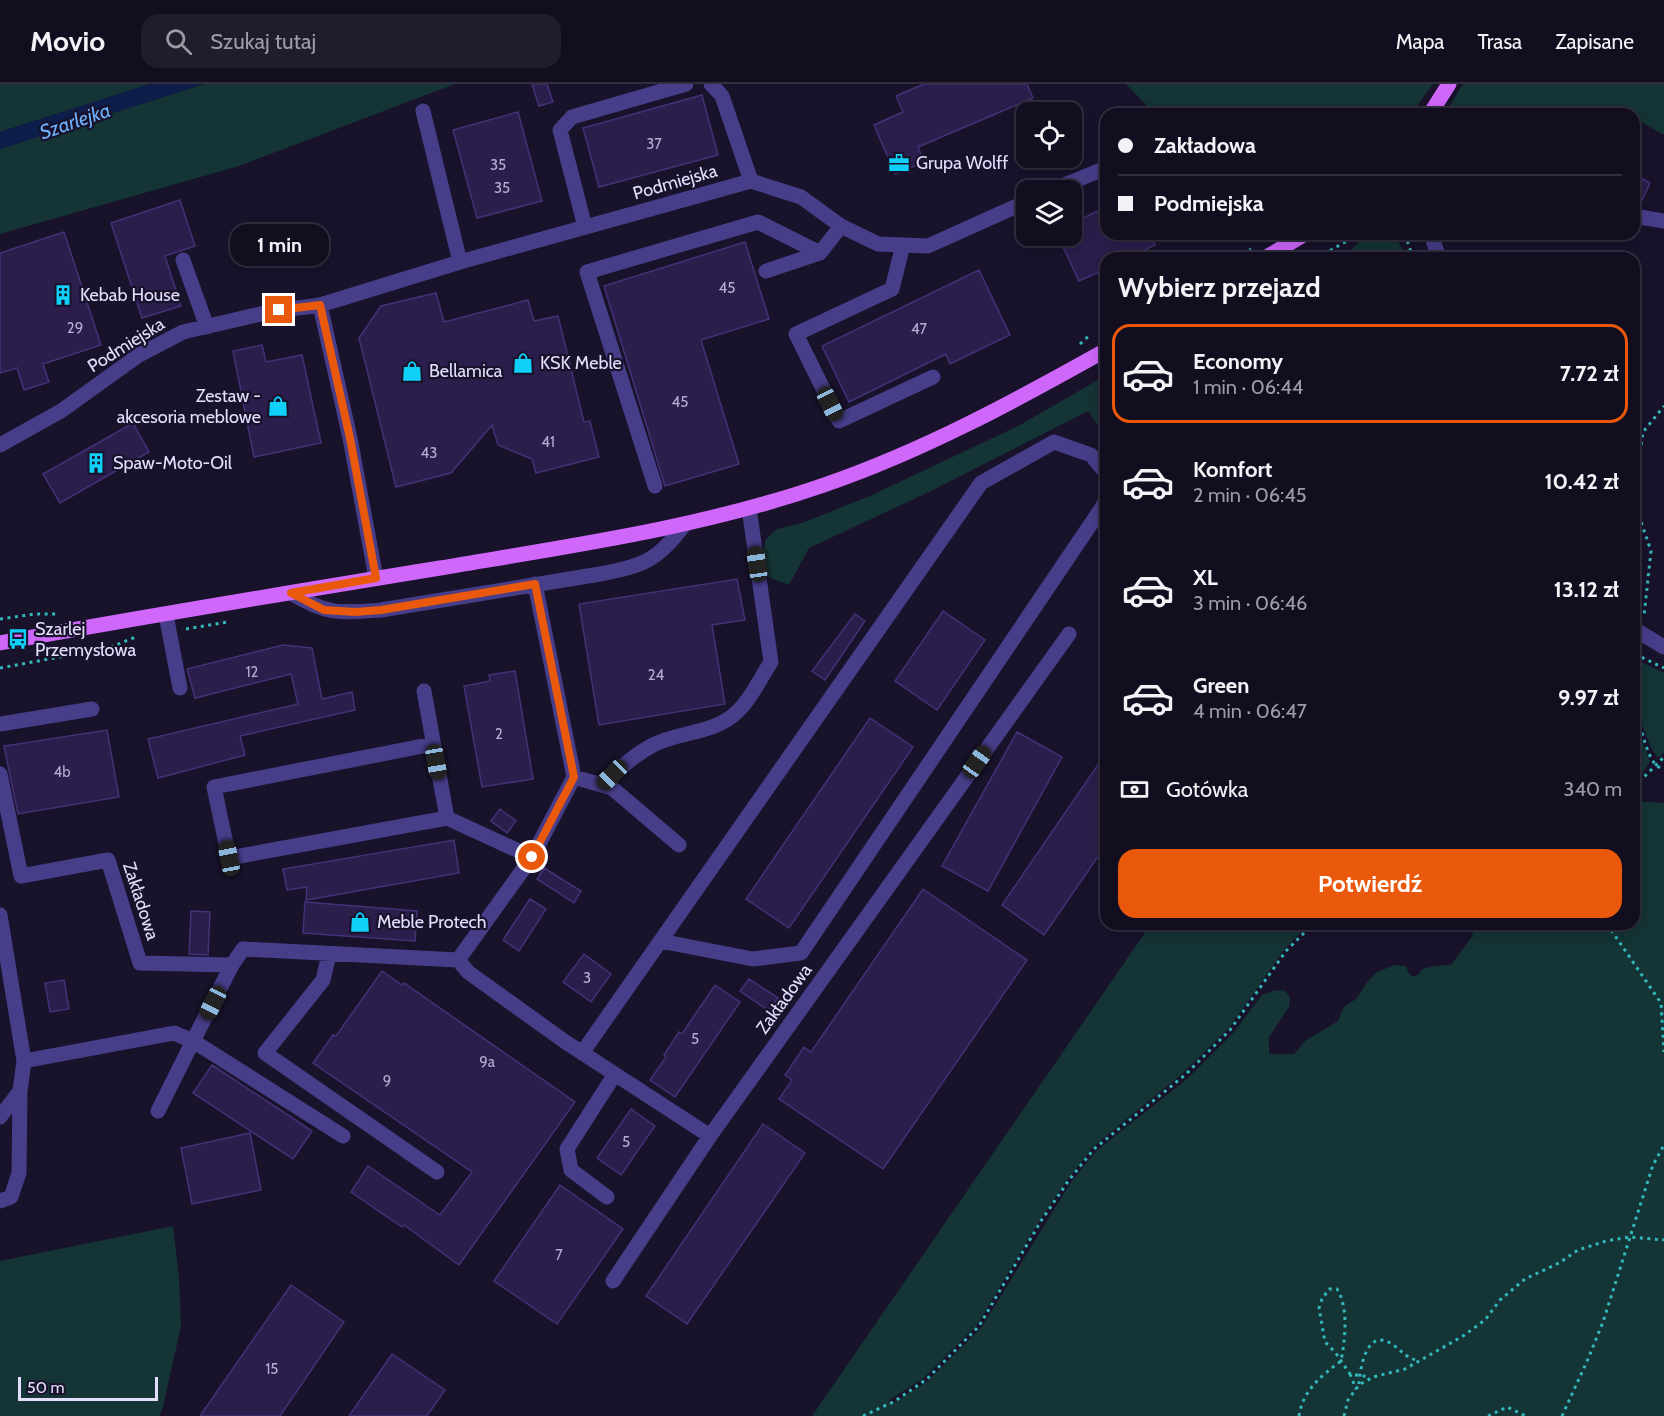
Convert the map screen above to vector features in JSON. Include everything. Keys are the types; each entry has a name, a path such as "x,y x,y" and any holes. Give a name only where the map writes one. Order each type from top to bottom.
{"main road":[{"path":"1434,108 1449,85"},
{"path":"1275,252 1295,240"},
{"path":"0,643 598,541 685,524 749,508 873,468 923,446 1014,402 1100,353"}],"street":[{"path":"585,227 560,130 572,117 686,84"},
{"path":"711,84 722,96 751,181 801,197 841,226 878,244 928,246 1016,206"},
{"path":"423,111 460,262"},
{"path":"1077,180 1100,170"},
{"name":"Podmiejska","path":"0,445 61,411 139,355 183,332 269,312 320,305 460,262 751,181"},
{"path":"1640,217 1664,221"},
{"path":"656,486 587,272 758,222 820,253"},
{"path":"766,271 820,253 841,226"},
{"path":"903,245 892,289 796,334 839,421 933,377"},
{"path":"183,260 207,327"},
{"path":"320,305 350,438 376,578"},
{"path":"582,1053 981,483 1054,442 1091,455 1100,466"},
{"path":"602,785 622,765 654,744 705,730 730,718 739,710 771,662 749,508"},
{"path":"660,941 753,959 801,953 1100,510"},
{"path":"291,593 324,610 355,612 393,608 631,568 651,560 685,524"},
{"path":"459,960 532,857 574,777 535,584"},
{"path":"166,615 180,688"},
{"path":"1640,632 1664,646"},
{"name":"Zakładowa","path":"613,1281 710,1136 1069,634"},
{"path":"424,691 447,818"},
{"path":"0,724 92,709"},
{"path":"433,744 214,788 229,858 447,818 532,857"},
{"name":"Zakładowa","path":"0,774 21,876 108,860 141,963 232,965"},
{"path":"574,777 612,788 679,845"},
{"path":"0,915 24,1061 20,1091 19,1173 11,1197 0,1201"},
{"path":"158,1111 232,965 243,949 459,960"},
{"path":"329,954 323,980 265,1053 437,1172"},
{"path":"459,960 468,972 582,1053 710,1136"},
{"path":"24,1061 174,1033 194,1041 343,1136"},
{"path":"607,1197 571,1170 567,1149 615,1074"},
{"path":"0,1117 20,1091"}],"path":[{"path":"1328,252 1348,240"},
{"path":"1640,454 1643,432 1664,406"},
{"path":"1640,517 1651,551 1646,611 1640,622"},
{"path":"0,619 35,614 68,614"},
{"path":"0,668 109,648 142,635"},
{"path":"1640,656 1664,668"},
{"path":"1640,723 1656,765 1664,770"},
{"path":"1640,781 1664,757"},
{"path":"863,1416 895,1401 927,1378 978,1326 1041,1221 1094,1149 1185,1075 1230,1030 1286,951 1308,930"},
{"path":"1611,930 1661,1003 1664,1052"},
{"path":"1562,1416 1603,1322 1653,1165 1664,1145"},
{"path":"1350,1374 1373,1377 1405,1370 1463,1336 1485,1320 1500,1300 1525,1279 1559,1263 1578,1250 1606,1241 1630,1237 1664,1239"},
{"path":"1299,1416 1307,1392 1321,1376 1341,1361 1344,1329 1343,1298 1337,1289 1329,1289 1319,1308 1325,1342 1335,1352 1341,1361 1350,1374 1356,1389"},
{"path":"1359,1385 1366,1352 1372,1344 1381,1340 1389,1342 1406,1357 1418,1361"},
{"path":"1344,1416 1348,1400 1356,1389 1373,1377"},
{"path":"1488,1416 1507,1407 1526,1416"}],"green space":[{"path":"0,84 150,84 0,132"},
{"path":"204,84 455,84 239,166 0,234 0,149"},
{"path":"1126,84 1433,84 1415,108 1149,108"},
{"path":"1463,84 1664,84 1664,135 1640,121 1640,108 1449,108"},
{"path":"1361,240 1398,240 1403,252 1349,252"},
{"path":"1100,379 1100,429 1088,411 931,491 809,548 789,585 768,577 767,568 761,556 766,539 777,529 802,523 872,495 1020,425"},
{"path":"1640,661 1664,673 1664,752 1658,758 1642,723"},
{"path":"1640,735 1650,761 1640,776"},
{"path":"1640,801 1664,803 1664,1416 812,1416 1147,930 1304,930 1284,950 1229,1028 1183,1073 1093,1147 1040,1220 977,1325 925,1377 888,1401 891,1404 928,1381 981,1328 1071,1182 1096,1151 1187,1079 1233,1033 1262,995 1284,990 1290,997 1289,1007 1269,1037 1269,1054 1294,1054 1305,1041 1338,1021 1344,1007 1356,999 1377,972 1395,965 1406,966 1409,974 1414,977 1422,969 1451,965 1473,935 1471,930 1640,930"},
{"path":"173,1226 179,1276 181,1326 159,1416 0,1416 0,1261"}],"water":[{"name":"Szarlejka","path":"150,84 204,84 0,149 0,132"}],"building":[{"path":"532,84 547,84 553,102 539,106"},
{"path":"924,84 1027,84 1033,98 1016,102 1016,105 918,147 924,162 895,174 874,125 903,112 896,96"},
{"path":"702,95 718,155 599,187 583,128"},
{"path":"518,112 542,201 477,218 453,130"},
{"path":"1640,177 1650,183 1640,205"},
{"path":"180,200 195,246 165,256 181,306 142,318 111,223"},
{"path":"1100,210 1100,240 1153,240 1155,245 1140,252 1100,252 1100,272 1079,281 1063,246 1082,246 1082,219"},
{"path":"64,232 101,345 43,364 49,382 24,390 17,368 0,373 0,253"},
{"path":"745,242 769,319 701,340 739,464 665,486 604,286"},
{"path":"979,270 1010,335 950,364 946,354 849,402 822,346"},
{"path":"436,293 444,322 528,300 534,321 558,316 584,422 590,421 599,457 536,473 532,459 498,445 492,425 451,473 396,487 359,338 381,306"},
{"name":"Zestaw - akcesoria meblowe","path":"262,345 266,362 302,355 321,443 254,457 233,351"},
{"name":"Spaw-Moto-Oil","path":"133,423 149,452 60,503 43,474"},
{"path":"737,579 745,620 712,625 725,704 599,725 579,604"},
{"path":"943,611 985,640 937,710 895,681"},
{"path":"855,614 865,621 825,680 812,671"},
{"path":"283,645 312,648 322,699 352,692 355,710 240,736 245,755 158,778 148,739 298,704 291,674 195,698 187,669"},
{"path":"515,671 533,779 482,787 464,686 490,681 489,675"},
{"path":"870,718 913,747 789,928 746,899"},
{"path":"107,730 119,797 18,814 4,746"},
{"path":"1017,732 1062,757 988,891 942,866"},
{"path":"1100,762 1100,854 1044,935 1002,905"},
{"path":"500,809 516,821 507,833 491,821"},
{"path":"454,840 459,873 306,900 307,887 287,890 283,869"},
{"path":"544,868 581,891 574,903 537,879"},
{"path":"923,889 1027,960 883,1169 779,1099 792,1080 785,1075 804,1047 811,1052"},
{"path":"530,899 546,909 519,951 503,940"},
{"name":"Meble Protech","path":"305,902 417,911 415,941 303,933"},
{"path":"191,911 210,912 208,955 189,954"},
{"path":"584,954 611,974 591,1002 563,982"},
{"path":"382,971 402,985 404,983 575,1102 459,1265 404,1225 402,1227 351,1192 368,1166 440,1215 472,1172 313,1063 333,1035 336,1036"},
{"path":"749,979 778,998 769,1011 740,991"},
{"path":"64,980 69,1009 50,1012 45,983"},
{"path":"715,985 740,1002 675,1097 650,1080 666,1057 664,1055 679,1032 682,1034"},
{"path":"212,1065 312,1131 293,1159 193,1093"},
{"path":"631,1109 655,1126 621,1175 597,1158"},
{"path":"763,1124 805,1153 687,1324 646,1296"},
{"path":"250,1133 261,1190 192,1204 181,1148"},
{"path":"560,1185 623,1229 557,1324 494,1281"},
{"path":"291,1285 344,1322 280,1416 200,1416"},
{"path":"392,1354 445,1390 427,1416 349,1416"}],"place":[{"name":"Grupa Wolff","path":"899,163"},
{"name":"Kebab House","path":"63,295"},
{"name":"KSK Meble","path":"523,363"},
{"name":"Bellamica","path":"412,371"},
{"name":"Zestaw - akcesoria meblowe","path":"278,406"},
{"name":"Spaw-Moto-Oil","path":"96,463"},
{"name":"Szarlej Przemysłowa","path":"18,639"},
{"name":"Meble Protech","path":"360,922"}],"route":[{"path":"279,310 320,305 350,438 376,578 291,593 324,610 355,612 381,610 535,584 574,777 532,857"}]}
